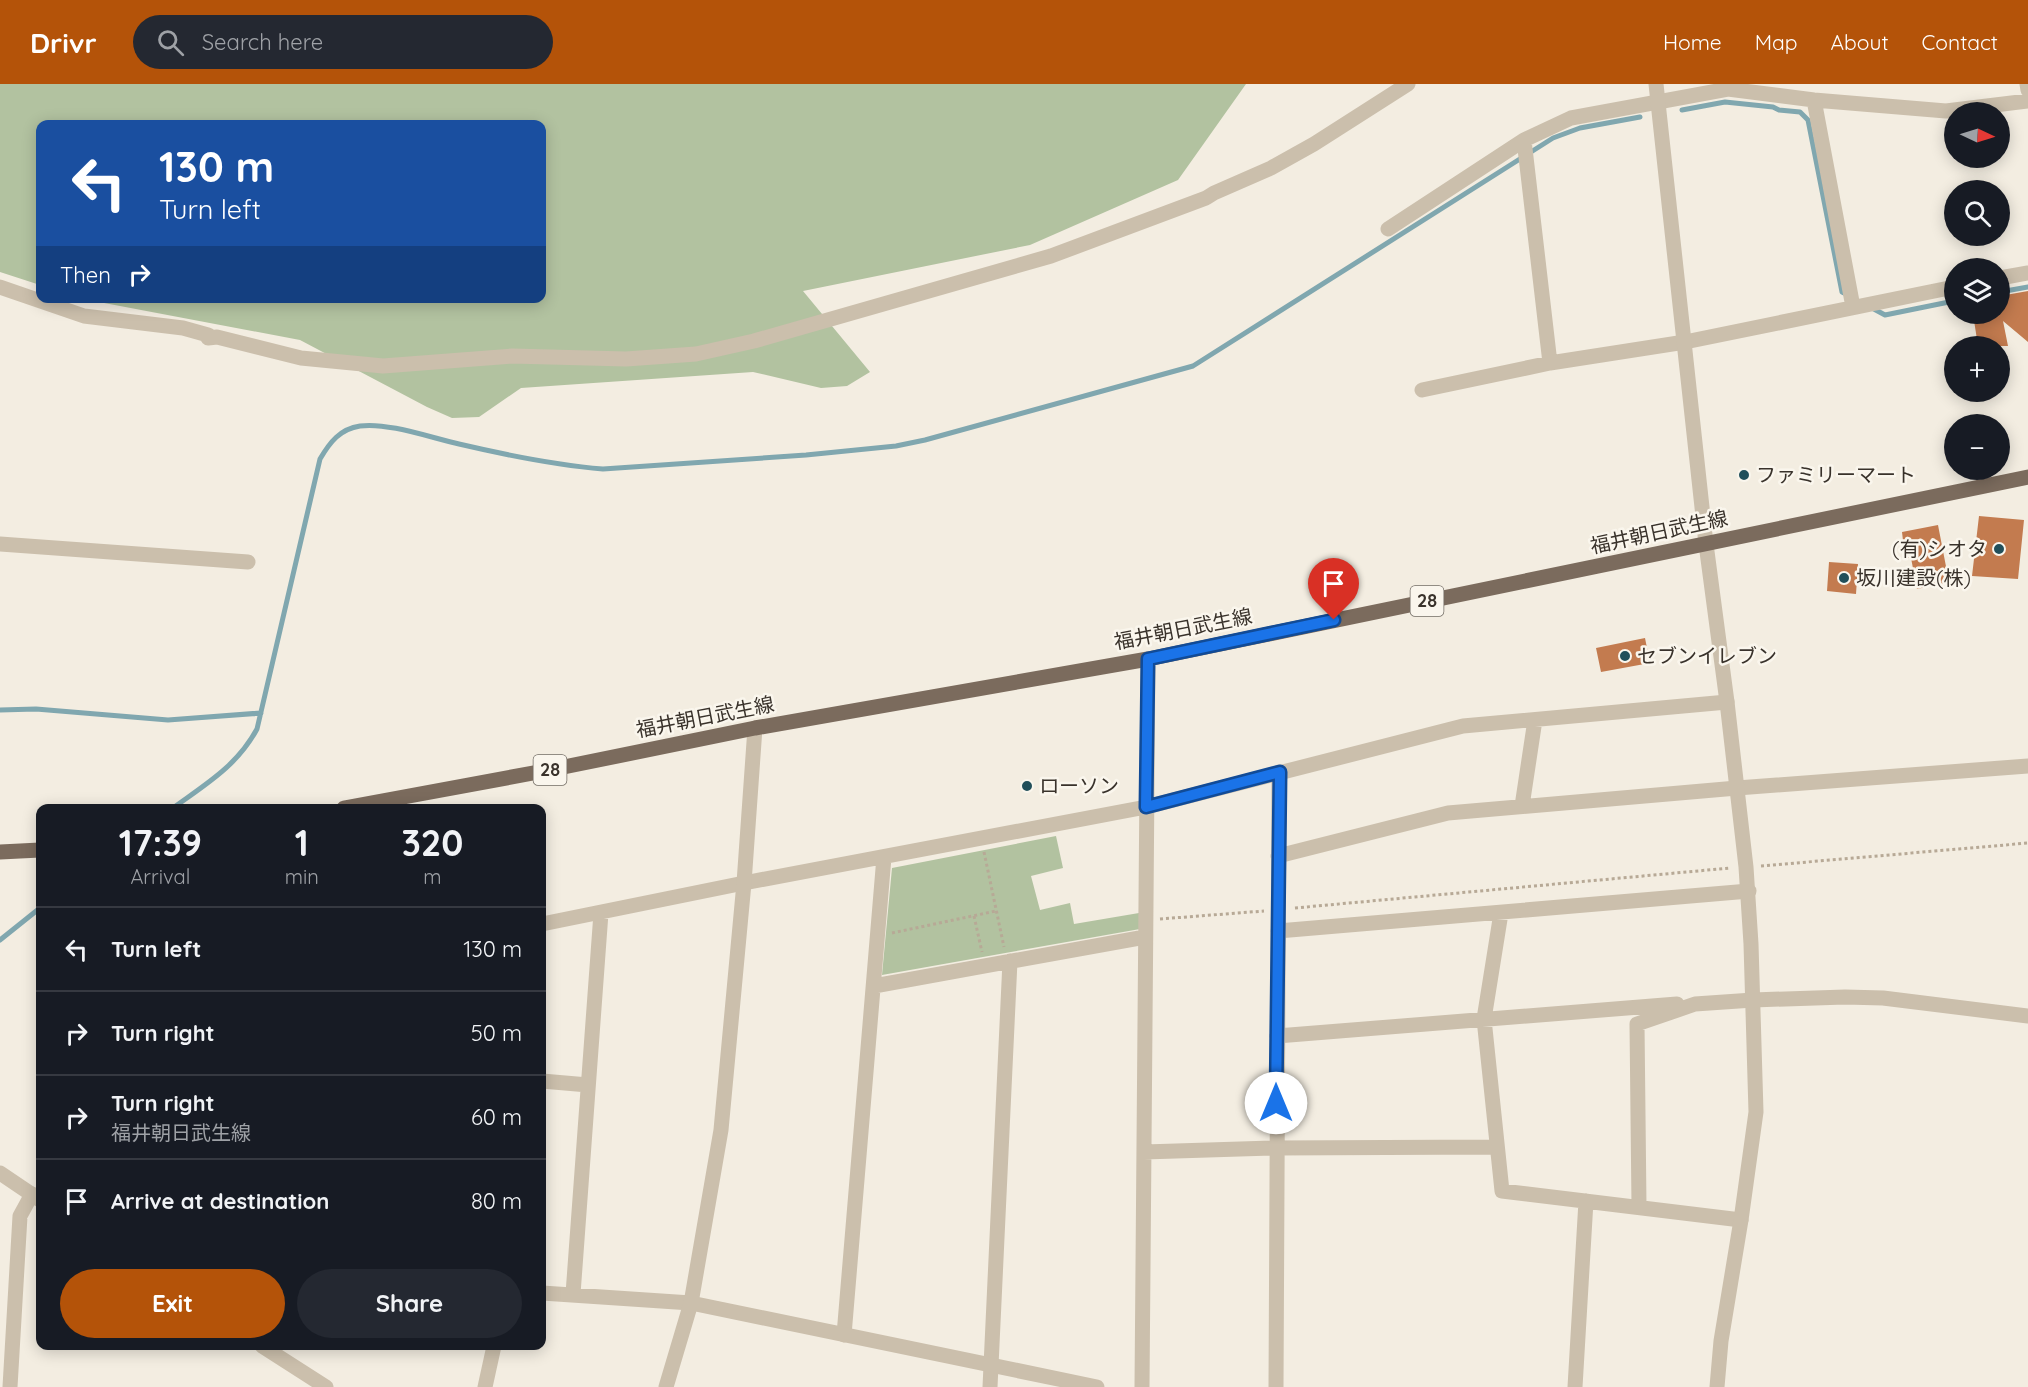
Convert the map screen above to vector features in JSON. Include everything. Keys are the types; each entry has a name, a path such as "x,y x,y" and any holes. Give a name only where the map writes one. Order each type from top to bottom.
{"main road":[{"name":"福井朝日武生線","path":"366,804 756,728 1148,659 2028,477"},
{"path":"0,852 36,850"}],"street":[{"path":"46,303 84,316 183,328 208,334 208,338 217,337 301,358 383,366 512,356 626,359 696,354 754,341 1051,256 1206,198 1271,168 1314,144 1408,84"},
{"path":"1656,84 1706,544 1749,891 1756,1112 1721,1341 1717,1387"},
{"path":"2027,84 2028,90"},
{"path":"1388,229 1524,140 1571,118 1728,90 1946,111 2028,101"},
{"path":"1814,100 1853,307"},
{"path":"1524,140 1550,363"},
{"path":"2010,276 2028,273"},
{"path":"0,287 36,299"},
{"path":"1422,390 1550,363 1685,342 1944,289"},
{"path":"0,544 248,562"},
{"path":"1142,1387 1148,659"},
{"path":"546,923 744,883 1146,807 1463,726 1727,702"},
{"path":"1522,806 1535,720"},
{"path":"666,1387 691,1303 721,1130 756,728"},
{"path":"1278,856 1448,813 2028,766"},
{"path":"1276,1387 1280,772"},
{"path":"844,1335 884,857"},
{"path":"1278,931 1749,891"},
{"path":"573,1294 601,913"},
{"path":"1501,913 1484,1019 1502,1191 1741,1220"},
{"path":"873,986 984,966 1007,954 1145,937"},
{"path":"990,1387 1007,954"},
{"path":"1277,1036 1670,1004 1845,997 1883,998 2028,1016"},
{"path":"1638,1206 1637,1024 1695,1004"},
{"path":"546,1081 588,1085"},
{"path":"1144,1152 1276,1148 1496,1147"},
{"path":"0,1173 36,1197 20,1216 7,1311 10,1387"},
{"path":"1575,1387 1586,1201"},
{"path":"546,1293 691,1303 1097,1387"},
{"path":"268,1350 326,1387"},
{"path":"485,1387 493,1350"}],"path":[{"path":"981,838 1007,954"},
{"path":"1145,920 2028,843"},
{"path":"878,936 996,911"},
{"path":"974,916 984,966"}],"green space":[{"path":"0,84 1246,84 1178,180 1030,245 803,291 870,372 847,386 821,388 753,372 521,388 479,417 452,418 300,340 104,303 546,303 546,120 36,120 36,284 0,272"},
{"path":"1056,836 1063,868 1031,876 1040,910 1070,903 1074,924 1139,913 1140,929 882,975 892,868"}],"building":[{"path":"2028,291 2028,342 2007,324 2010,324 2010,294"},
{"path":"1975,324 2004,324 2006,336 1976,336"},
{"path":"1979,516 2024,520 2018,579 1972,576"},
{"path":"1938,525 1949,582 1917,589 1911,558 1905,558 1902,532"},
{"path":"1829,562 1858,564 1856,594 1827,591"},
{"path":"1645,638 1650,663 1601,672 1596,648"}],"waterway":[{"path":"1682,110 1725,102 1800,112 1808,120 1842,292 1848,295"},
{"path":"179,804 230,764 240,754 257,729 320,459 332,442 347,430 360,426 383,426 513,456 603,469 806,455 896,446 925,440 1193,366 1553,138 1580,128 1640,117"},
{"path":"2010,290 2028,287"},
{"path":"1872,308 1885,315 1944,303"},
{"path":"0,710 36,709 168,720 261,713"},
{"path":"0,940 36,911"}],"place":[{"name":"ファミリーマート","path":"1744,475"},
{"name":"(有)シオタ","path":"1999,549"},
{"name":"坂川建設(株)","path":"1844,578"},
{"name":"セブンイレブン","path":"1625,656"},
{"name":"ローソン","path":"1027,786"}],"route":[{"path":"1276,1103 1280,772 1146,807 1148,659 1334,620"}]}
